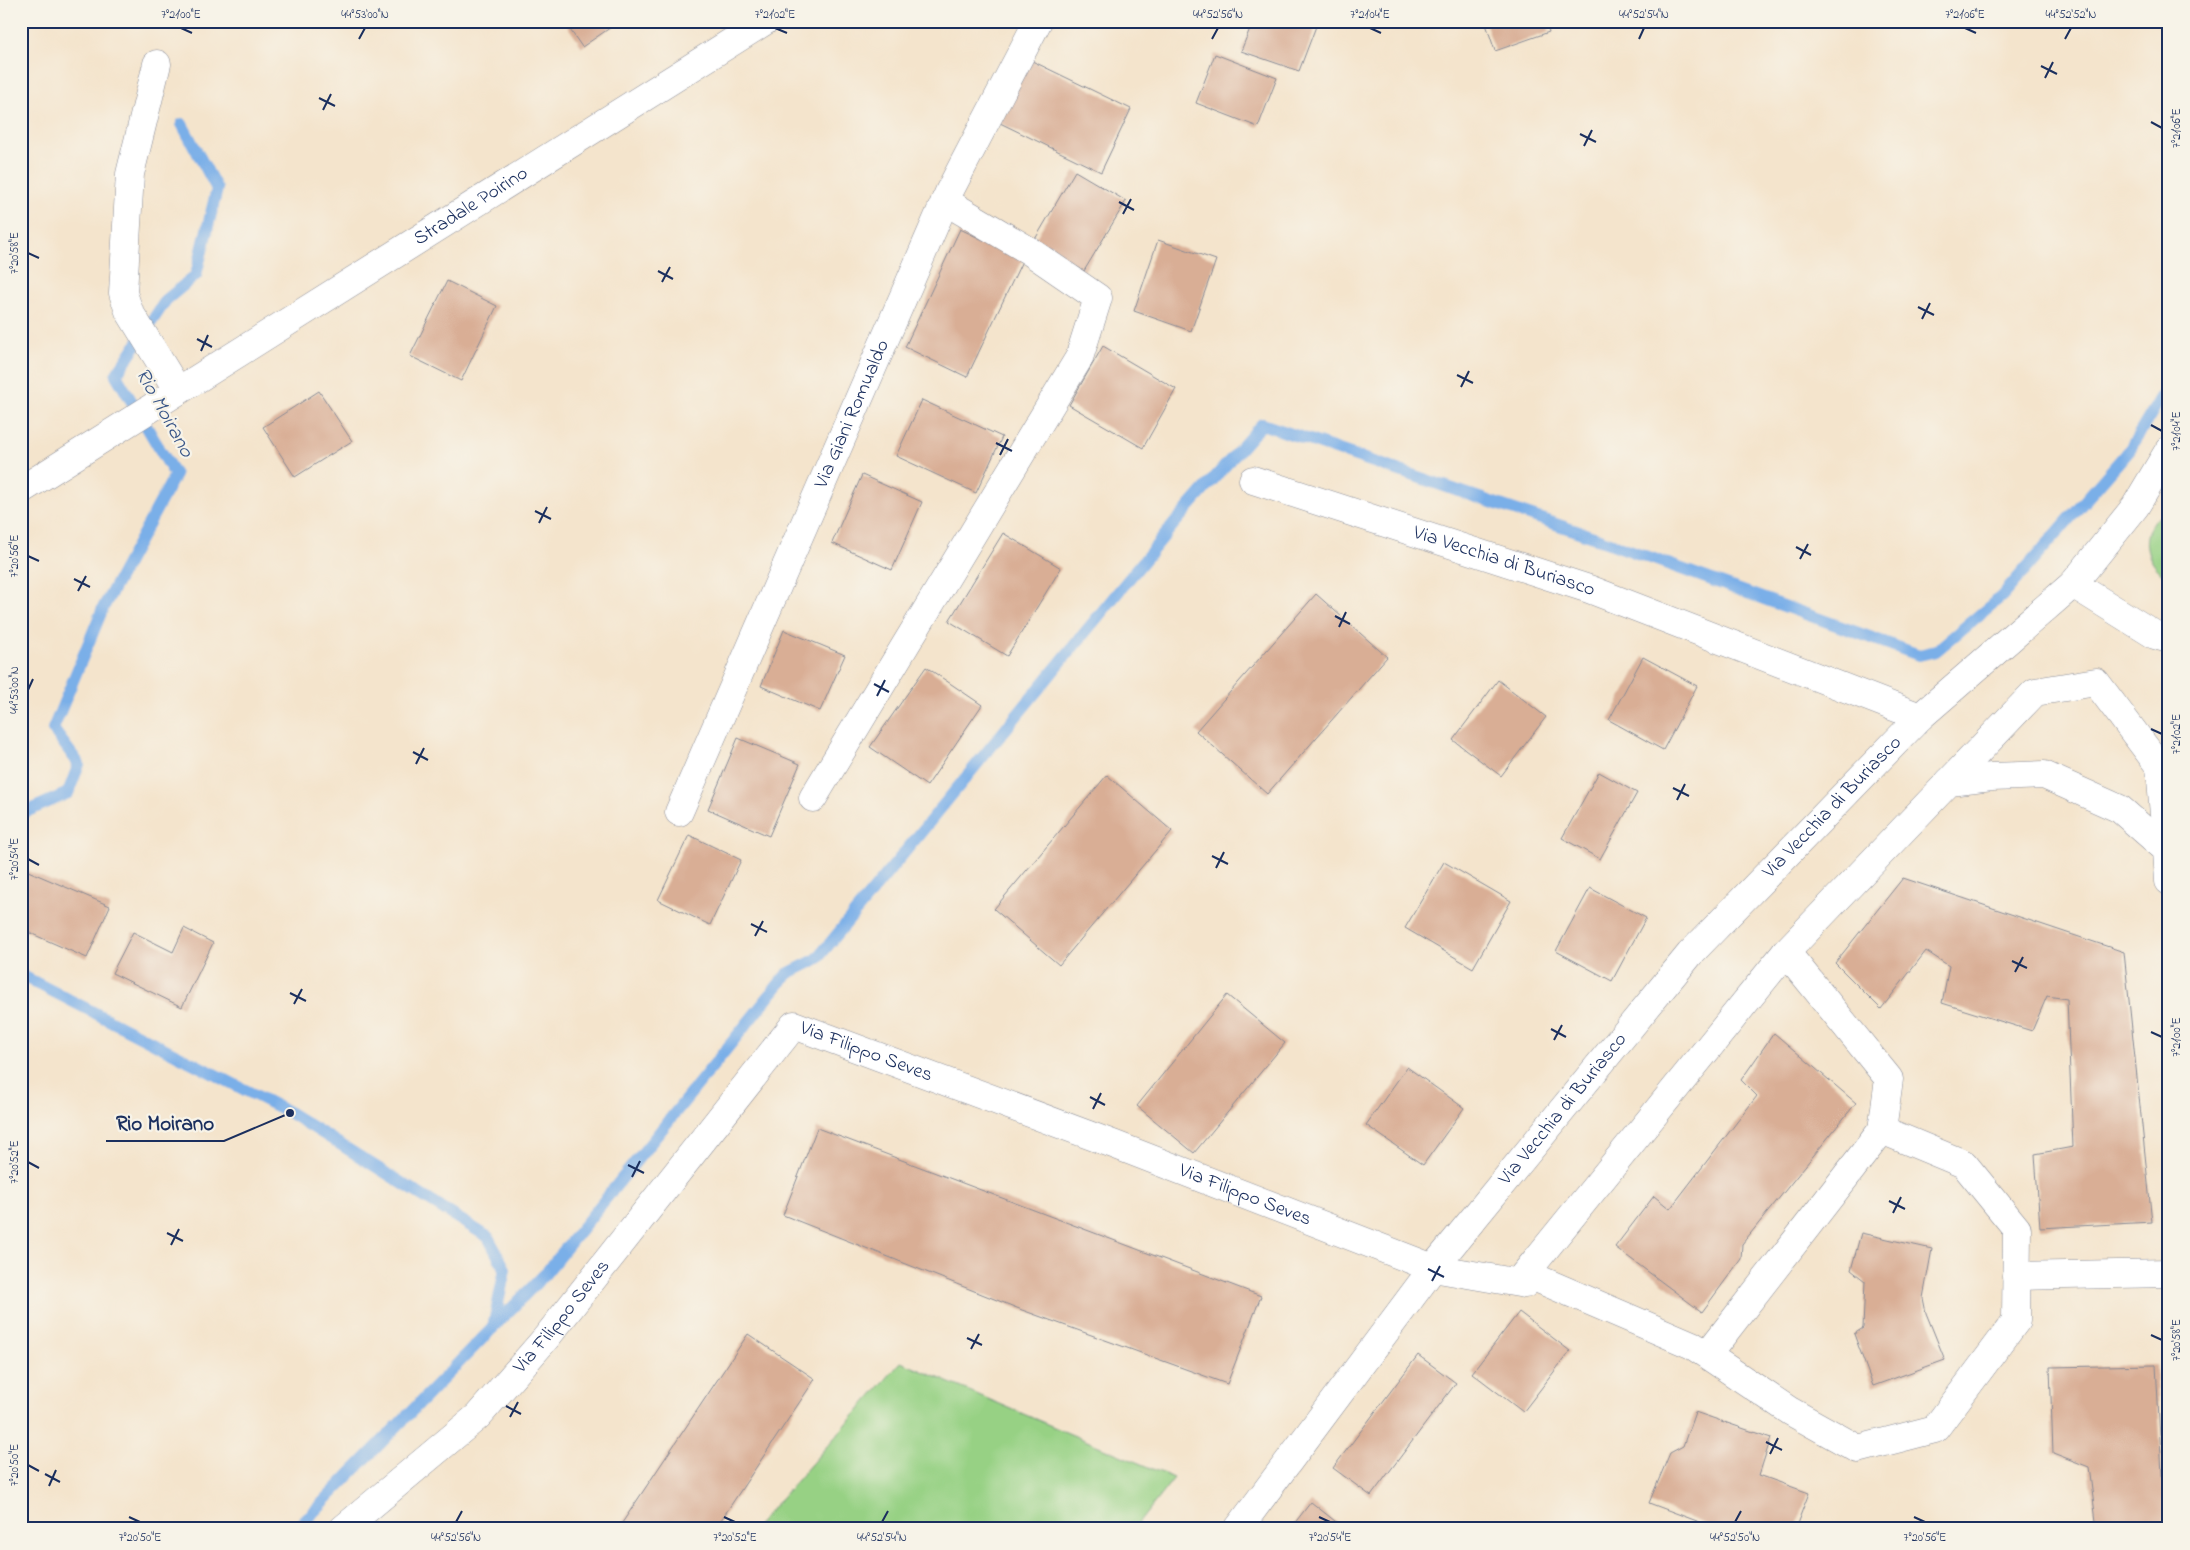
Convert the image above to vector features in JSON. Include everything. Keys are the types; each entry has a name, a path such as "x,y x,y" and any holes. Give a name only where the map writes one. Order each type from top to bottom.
{"street":[{"name":"Stradale Poirino","path":"21,490 765,21"},
{"name":"Via Giani Romualdo","path":"679,812 945,201 1038,21"},
{"path":"157,64 130,174 123,293 130,311 157,359 178,391"},
{"path":"813,798 1078,358 1098,298 1028,250 945,201"},
{"name":"Via Vecchia di Buriasco","path":"1238,1529 1433,1268 1690,954 1920,717 2073,584 2135,507 2169,450"},
{"name":"Via Vecchia di Buriasco","path":"1253,480 1589,589 1920,717"},
{"path":"2073,584 2155,635 2169,639"},
{"path":"1433,1268 1525,1284 1524,1275 1786,952 2035,692 2096,682 2160,766 2169,881"},
{"path":"1949,782 1992,777 2044,775 2120,809 2167,850"},
{"path":"1707,1355 1882,1130 1889,1078 1786,952"},
{"name":"Via Filippo Seves","path":"343,1529 478,1416 546,1338 794,1025 1113,1144 1433,1268"},
{"path":"1524,1275 1536,1278 1683,1341 1790,1411 1858,1449 1935,1429 2016,1321 2016,1229 1964,1164 1882,1130"},
{"path":"2016,1276 2169,1273"}],"green space":[{"path":"2169,511 2169,578 2153,563 2148,554 2146,544 2147,534 2151,525 2158,517"},
{"path":"901,1362 1174,1478 1134,1529 754,1529"}],"building":[{"path":"389,21 405,21 403,26"},
{"path":"564,21 620,21 582,47"},
{"path":"1253,21 1318,21 1299,71 1241,51"},
{"path":"1485,21 1546,21 1549,32 1495,51"},
{"path":"1215,54 1277,78 1258,127 1196,103"},
{"path":"1030,60 1131,109 1101,172 1000,123"},
{"path":"1075,171 1126,201 1084,271 1034,241"},
{"path":"960,229 1023,259 967,377 905,347"},
{"path":"1158,240 1216,260 1191,331 1134,311"},
{"path":"447,281 497,306 461,381 410,356"},
{"path":"1103,346 1176,389 1143,448 1069,405"},
{"path":"319,391 352,441 295,477 263,427"},
{"path":"922,400 1002,437 976,493 896,456"},
{"path":"862,475 922,502 892,570 832,543"},
{"path":"1003,533 1061,568 1007,656 949,621"},
{"path":"1316,594 1387,657 1267,794 1196,731"},
{"path":"21,598 27,604 21,609"},
{"path":"784,630 845,655 820,711 761,686"},
{"path":"1643,657 1697,686 1663,750 1609,720"},
{"path":"926,667 982,705 927,786 870,747"},
{"path":"1498,680 1546,717 1501,776 1453,740"},
{"path":"738,738 800,764 769,836 708,809"},
{"path":"1599,772 1637,793 1600,859 1562,838"},
{"path":"1107,775 1172,831 1059,965 994,909"},
{"path":"689,835 741,860 710,925 658,900"},
{"path":"1444,862 1511,901 1473,968 1405,928"},
{"path":"21,868 110,906 87,958 21,929"},
{"path":"1903,878 2124,952 2152,1222 2040,1228 2035,1154 2073,1147 2067,999 2047,996 2032,1031 1942,1003 1949,966 1926,951 1881,1009 1835,963"},
{"path":"1590,888 1646,918 1612,981 1556,951"},
{"path":"184,928 213,943 182,1007 112,973 133,932 173,952"},
{"path":"1227,995 1285,1043 1194,1153 1137,1106"},
{"path":"1774,1033 1856,1103 1742,1244 1741,1259 1702,1312 1615,1247 1654,1196 1670,1209 1757,1096 1741,1080"},
{"path":"1407,1067 1464,1108 1423,1165 1366,1125"},
{"path":"817,1128 1261,1296 1227,1384 1022,1310 783,1215"},
{"path":"1861,1233 1932,1249 1923,1298 1926,1313 1945,1360 1873,1386 1854,1334 1863,1328 1865,1281 1851,1270"},
{"path":"1519,1312 1570,1351 1523,1412 1472,1373"},
{"path":"748,1334 815,1379 715,1529 631,1529 622,1523"},
{"path":"1418,1355 1456,1383 1371,1496 1333,1468"},
{"path":"2156,1365 2165,1529 2097,1529 2089,1467 2053,1453 2050,1367"},
{"path":"1695,1412 1771,1438 1759,1475 1809,1493 1795,1529 1718,1529 1649,1503 1670,1453 1683,1446"},
{"path":"1311,1502 1345,1529 1290,1529"}],"waterway":[{"name":"Rio Moirano","path":"21,814 68,793 79,764 53,729 103,608 175,475 116,375 166,300 196,275 217,189 182,124"},
{"path":"297,1529 545,1274 787,974 817,959 1174,524 1262,424 1582,533 1919,655 1936,651 2002,596 2130,449 2169,384"},
{"name":"Rio Moirano","path":"21,975 290,1113 488,1237 505,1269 493,1328"}],"place":[{"name":"Rio Moirano","path":"290,1113"}]}
